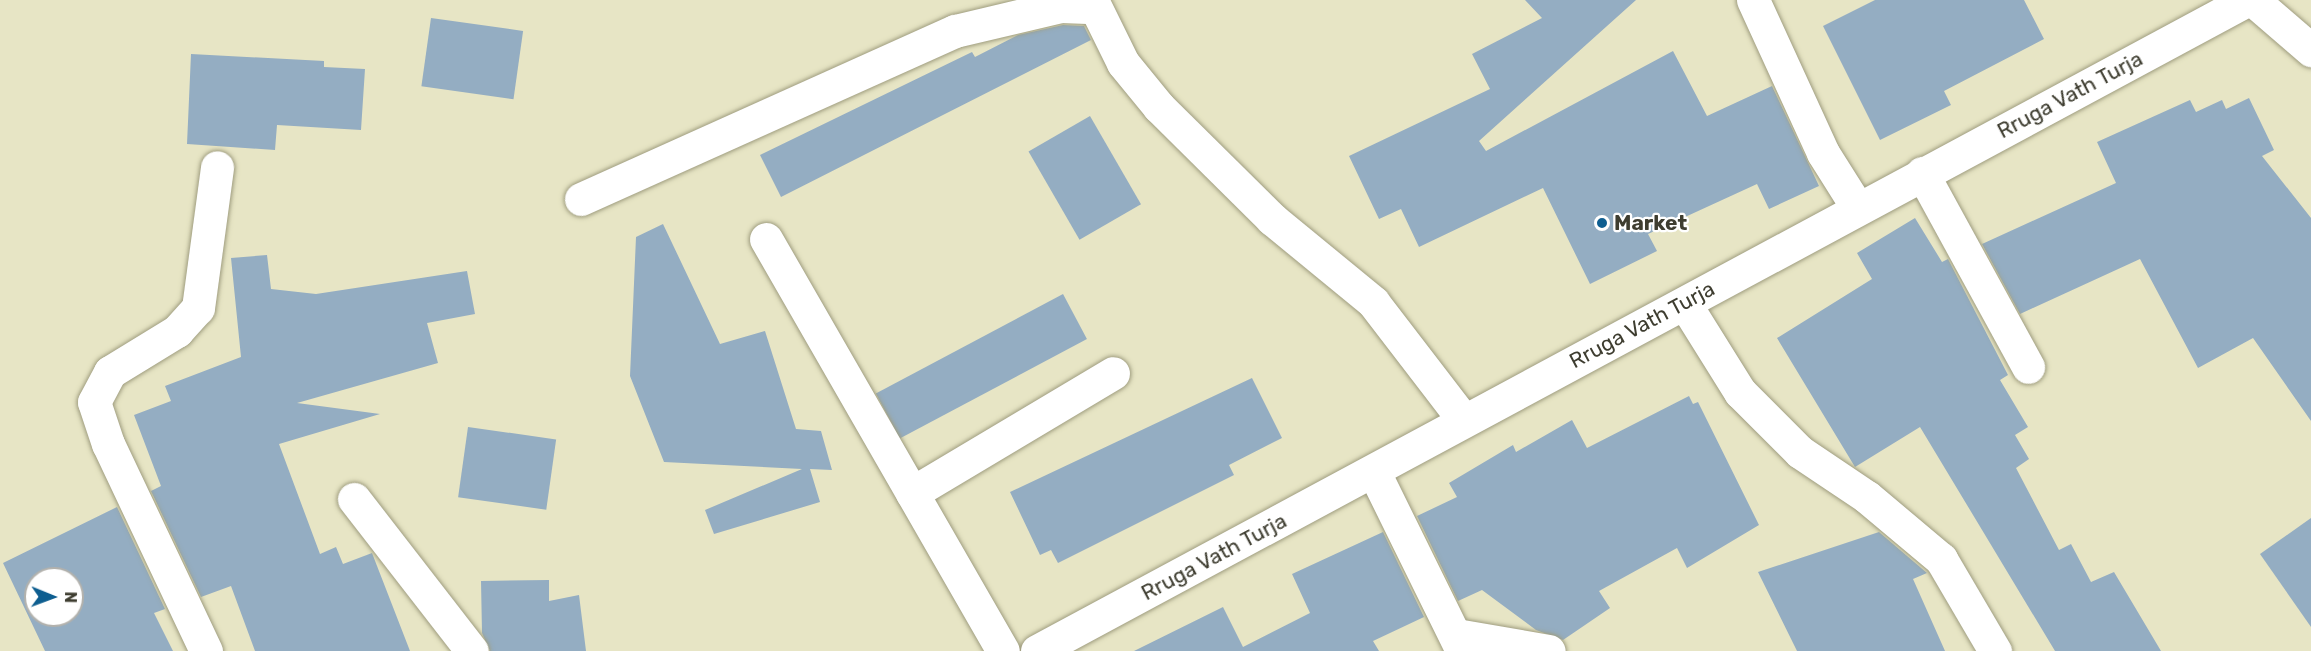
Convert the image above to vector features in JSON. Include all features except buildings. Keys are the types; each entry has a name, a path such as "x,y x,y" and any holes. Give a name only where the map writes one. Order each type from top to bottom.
{"street":[{"path":"1753,0 1823,153 1857,207"},
{"name":"Rruga Vath Turja","path":"1037,651 1374,472 1462,418 1685,304 1857,207 2247,0"},
{"path":"2253,0 2311,50"},
{"path":"581,199 955,31 1050,8 1093,4 1123,63 1159,107 1272,219 1373,302 1462,418"},
{"path":"206,651 108,444 94,402 110,372 177,331 198,308 217,167"},
{"path":"1922,173 2028,367"},
{"path":"766,239 1004,651"},
{"path":"1685,304 1740,392 1800,452 1868,497 1941,559 1995,651"},
{"path":"912,493 1113,373"},
{"path":"1374,472 1459,643 1549,651"},
{"path":"354,499 472,651"}],"place":[{"name":"Market","path":"1602,223"}]}
